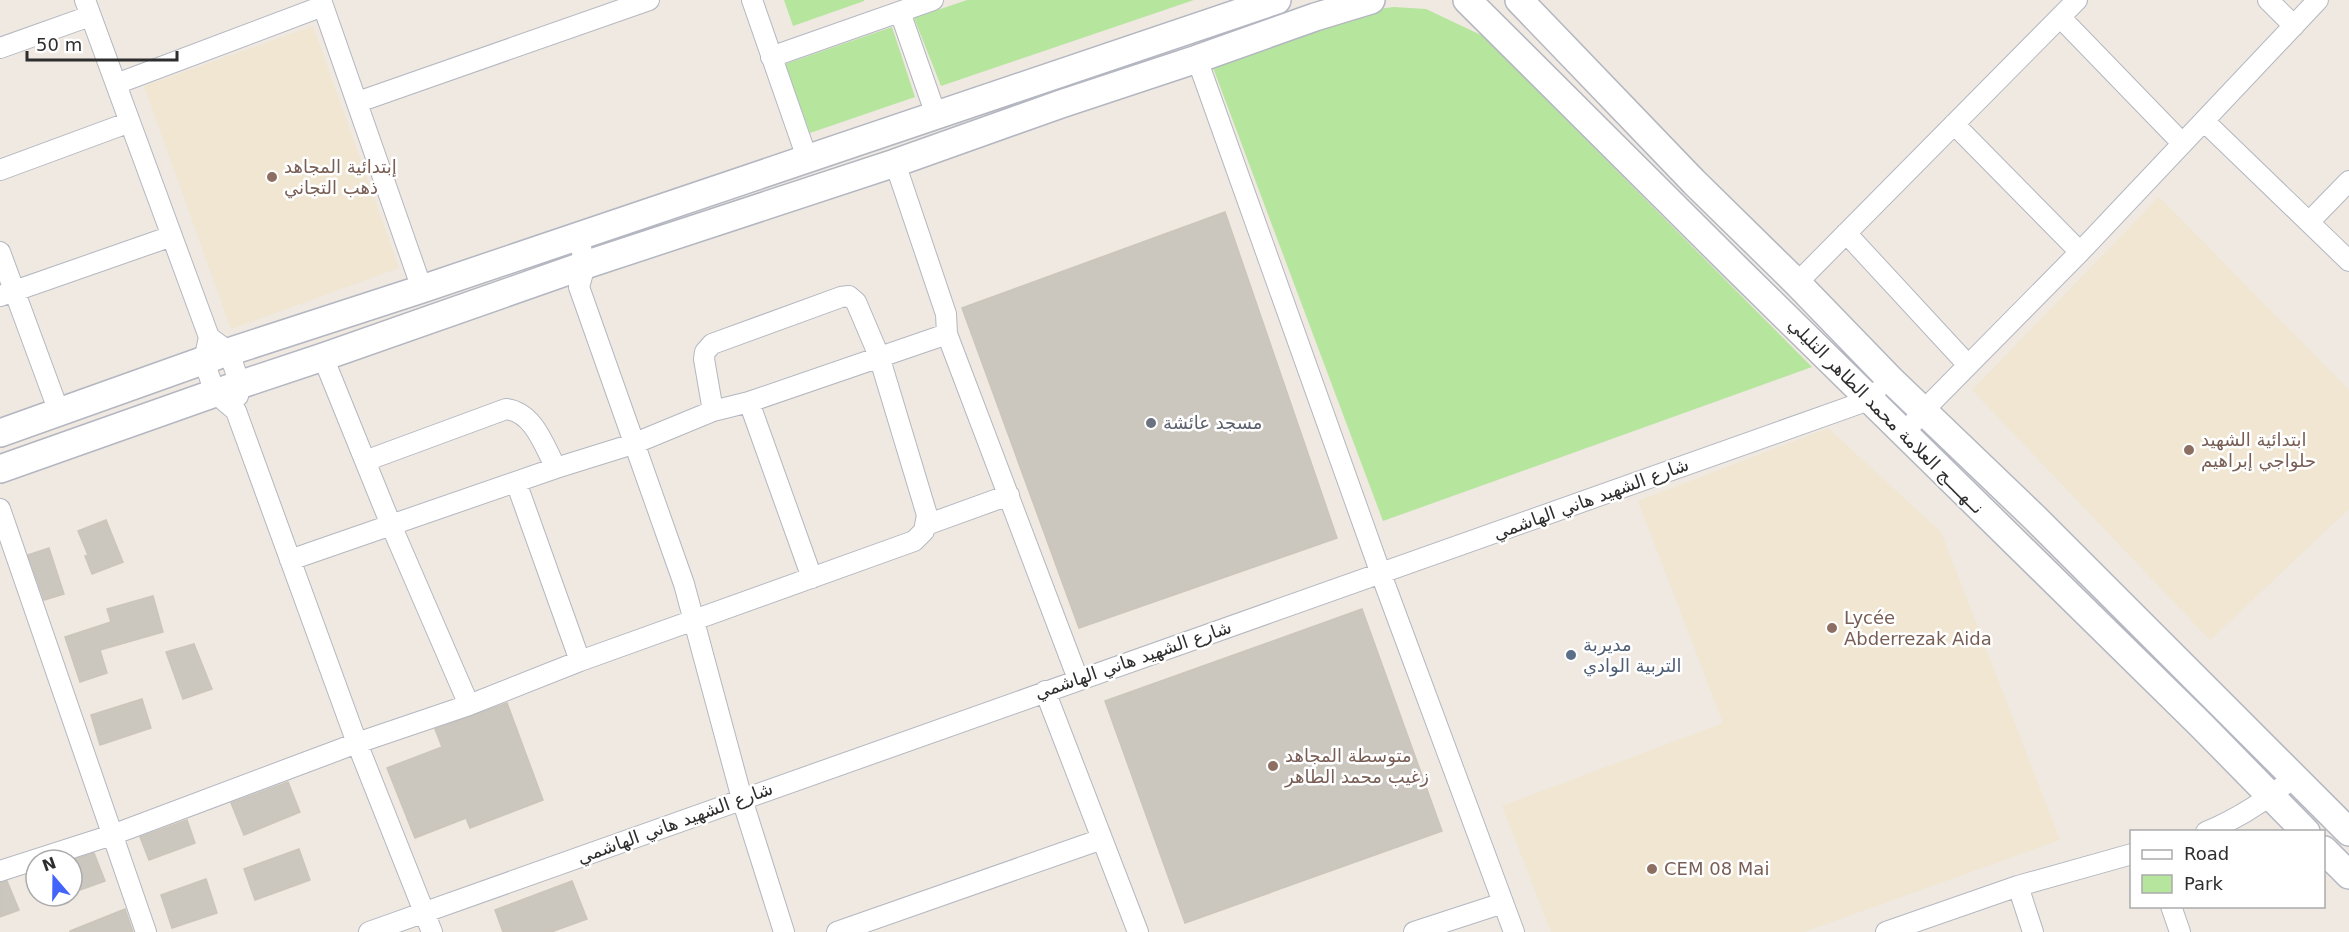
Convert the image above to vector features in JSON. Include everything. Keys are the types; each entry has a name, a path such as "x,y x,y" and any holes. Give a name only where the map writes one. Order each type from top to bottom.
{"main road":[{"path":"0,434 214,350 422,289 1276,0"},
{"path":"0,470 214,393 238,398 323,357 575,275 1315,16 1371,0"},
{"name":"نــهــــج العلامة محمد الطاهر التليلي","path":"1467,0 2305,830"},
{"name":"نــهــــج العلامة محمد الطاهر التليلي","path":"1519,0 1694,182 1889,378 2034,517 2348,829"},
{"path":"2325,851 2349,875"}],"street":[{"path":"358,102 649,0"},
{"path":"752,0 807,158"},
{"path":"771,57 933,0"},
{"path":"1797,284 2077,0"},
{"path":"2268,0 2294,26"},
{"path":"1904,434 1923,411 2080,252 2318,0"},
{"path":"116,84 322,3 422,289"},
{"path":"0,48 87,8 214,350 238,398 290,560 357,743 432,932"},
{"path":"900,12 936,115"},
{"path":"2060,17 2182,143"},
{"path":"1197,59 1381,574 1514,932"},
{"path":"2204,121 2349,261"},
{"path":"0,170 130,122"},
{"path":"1954,124 2080,252"},
{"path":"895,163 946,314 947,334 1078,679"},
{"path":"2309,222 2349,181"},
{"path":"1846,233 1968,365"},
{"path":"575,275 578,235"},
{"path":"7,294 172,236"},
{"path":"552,244 575,275 695,621 742,799 784,932"},
{"path":"0,252 7,294 59,412"},
{"path":"0,871 112,835 357,743 468,705 580,661 914,541 924,531 927,515 879,356 856,302 849,296 712,344 705,352 704,359 713,411"},
{"path":"290,560 556,468 633,444 713,411 749,402 947,334"},
{"path":"214,350 214,393"},
{"path":"323,357 391,525 468,705"},
{"name":"شارع الشهيد هاني الهاشمي","path":"369,932 1869,400 1889,378"},
{"path":"749,402 812,578"},
{"path":"365,461 506,409 516,410 532,424 556,468"},
{"path":"516,482 580,661"},
{"path":"926,525 1009,495"},
{"path":"0,509 146,932"},
{"path":"1045,691 1138,932"},
{"path":"2208,830 2233,820 2271,796 2294,777"},
{"path":"2325,849 2348,829"},
{"path":"837,932 1102,839"},
{"path":"1886,932 2018,886 2130,855"},
{"path":"2018,886 2034,932"},
{"path":"1414,932 1503,903"},
{"path":"2172,908 2180,932"}],"shaded area":[{"name":"إبتدائية المجاهد ذهب التجاني","path":"313,26 399,268 231,329 144,86"},
{"name":"ابتدائية الشهيد حلواجي إبراهيم","path":"2159,197 2349,390 2349,509 2210,640 1972,390"},
{"name":"Lycée Abderrezak Aida","path":"1828,428 1941,532 2060,840 1804,932 1551,932 1502,806 1723,723 1638,501"}],"green space":[{"path":"784,0 864,0 864,1 793,26"},
{"path":"967,0 1194,0 941,86 914,18"},
{"path":"1394,7 1426,9 1483,36 1812,367 1383,521 1212,65 1378,9"},
{"path":"892,27 915,97 810,133 785,64"}],"building":[{"name":"مسجد عائشة","path":"1225,212 1337,538 1079,628 962,308"},
{"path":"106,520 123,562 92,574 85,556 88,555 78,531"},
{"path":"49,548 64,594 44,600 28,555"},
{"path":"153,596 163,632 100,650 107,673 80,682 65,637 111,622 107,609"},
{"name":"متوسطة المجاهد زغيب محمد الطاهر","path":"1362,609 1442,831 1185,923 1105,701"},
{"path":"194,644 212,689 183,699 166,652"},
{"path":"142,699 151,728 100,745 91,715"},
{"path":"507,703 543,800 470,828 466,818 415,838 387,768 442,747 435,729"},
{"path":"288,782 300,812 244,835 231,803"},
{"path":"187,820 195,843 149,860 140,837"},
{"path":"299,849 310,880 255,900 244,869"},
{"path":"94,853 105,881 84,889 84,856"},
{"path":"206,879 217,913 172,928 161,895"},
{"path":"7,881 19,910 0,917 0,883"},
{"path":"572,881 587,919 551,932 503,932 495,910"},
{"path":"125,909 133,932 70,932 70,931"}],"place":[{"name":"إبتدائية المجاهد ذهب التجاني","path":"272,177"},
{"name":"مسجد عائشة","path":"1151,423"},
{"name":"ابتدائية الشهيد حلواجي إبراهيم","path":"2189,450"},
{"name":"Lycée Abderrezak Aida","path":"1832,628"},
{"name":"مديربة التربية الوادي","path":"1571,655"},
{"name":"متوسطة المجاهد زغيب محمد الطاهر","path":"1273,766"},
{"name":"CEM 08 Mai","path":"1652,869"}]}
